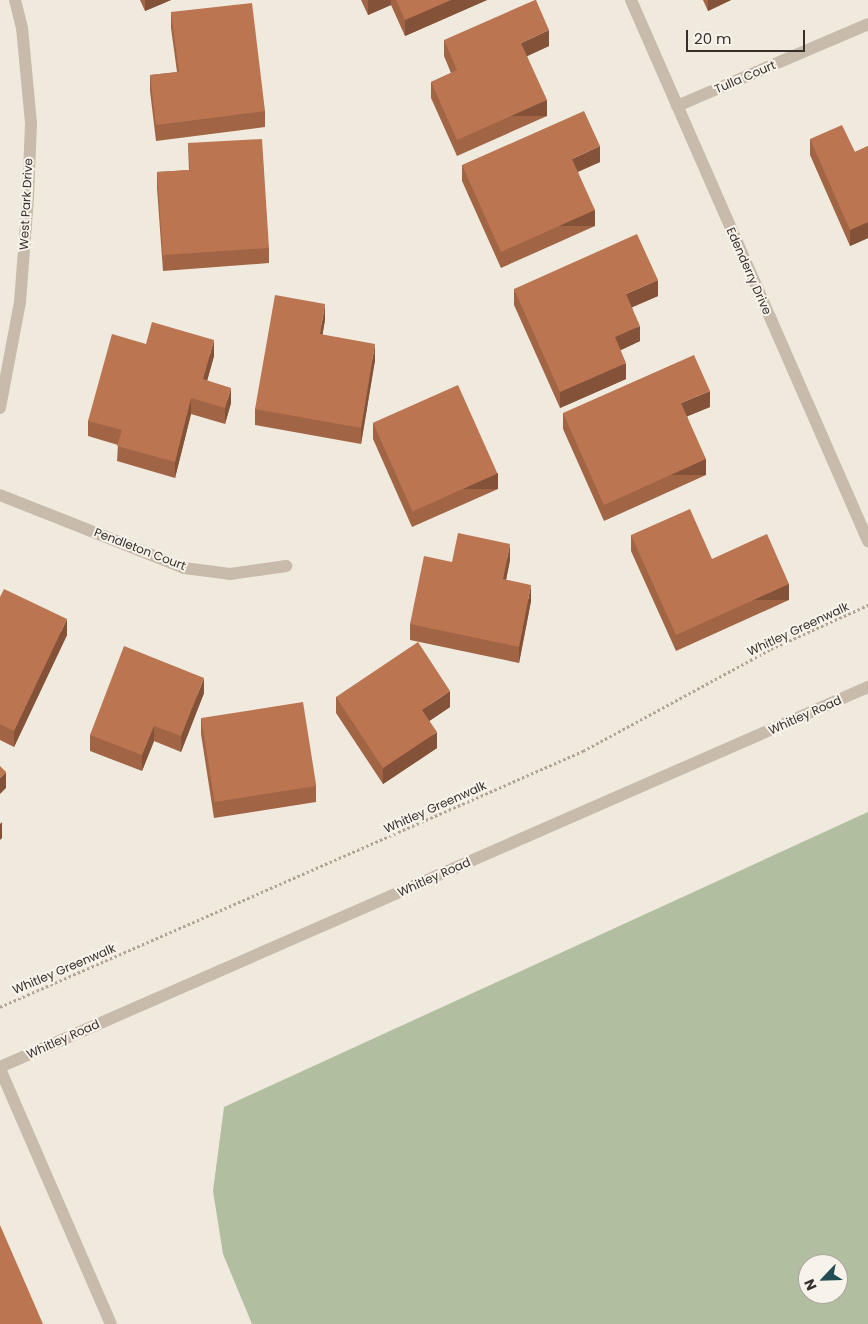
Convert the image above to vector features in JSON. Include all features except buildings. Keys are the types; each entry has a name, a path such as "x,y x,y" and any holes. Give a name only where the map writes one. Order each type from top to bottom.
{"street":[{"name":"West Park Drive","path":"0,408 20,302 28,188 30,122 22,28 15,0"},
{"name":"Edenderry Drive","path":"631,0 868,542"},
{"name":"Tulla Court","path":"677,106 868,24"},
{"name":"Pendleton Court","path":"0,495 184,568 230,574 286,566"},
{"name":"Whitley Road","path":"0,1068 868,687"},
{"path":"0,1068 111,1324"}],"path":[{"name":"Whitley Greenwalk","path":"0,1007 583,751 771,648 868,606"}],"green space":[{"path":"868,812 868,1324 252,1324 223,1254 213,1191 224,1107"}]}
